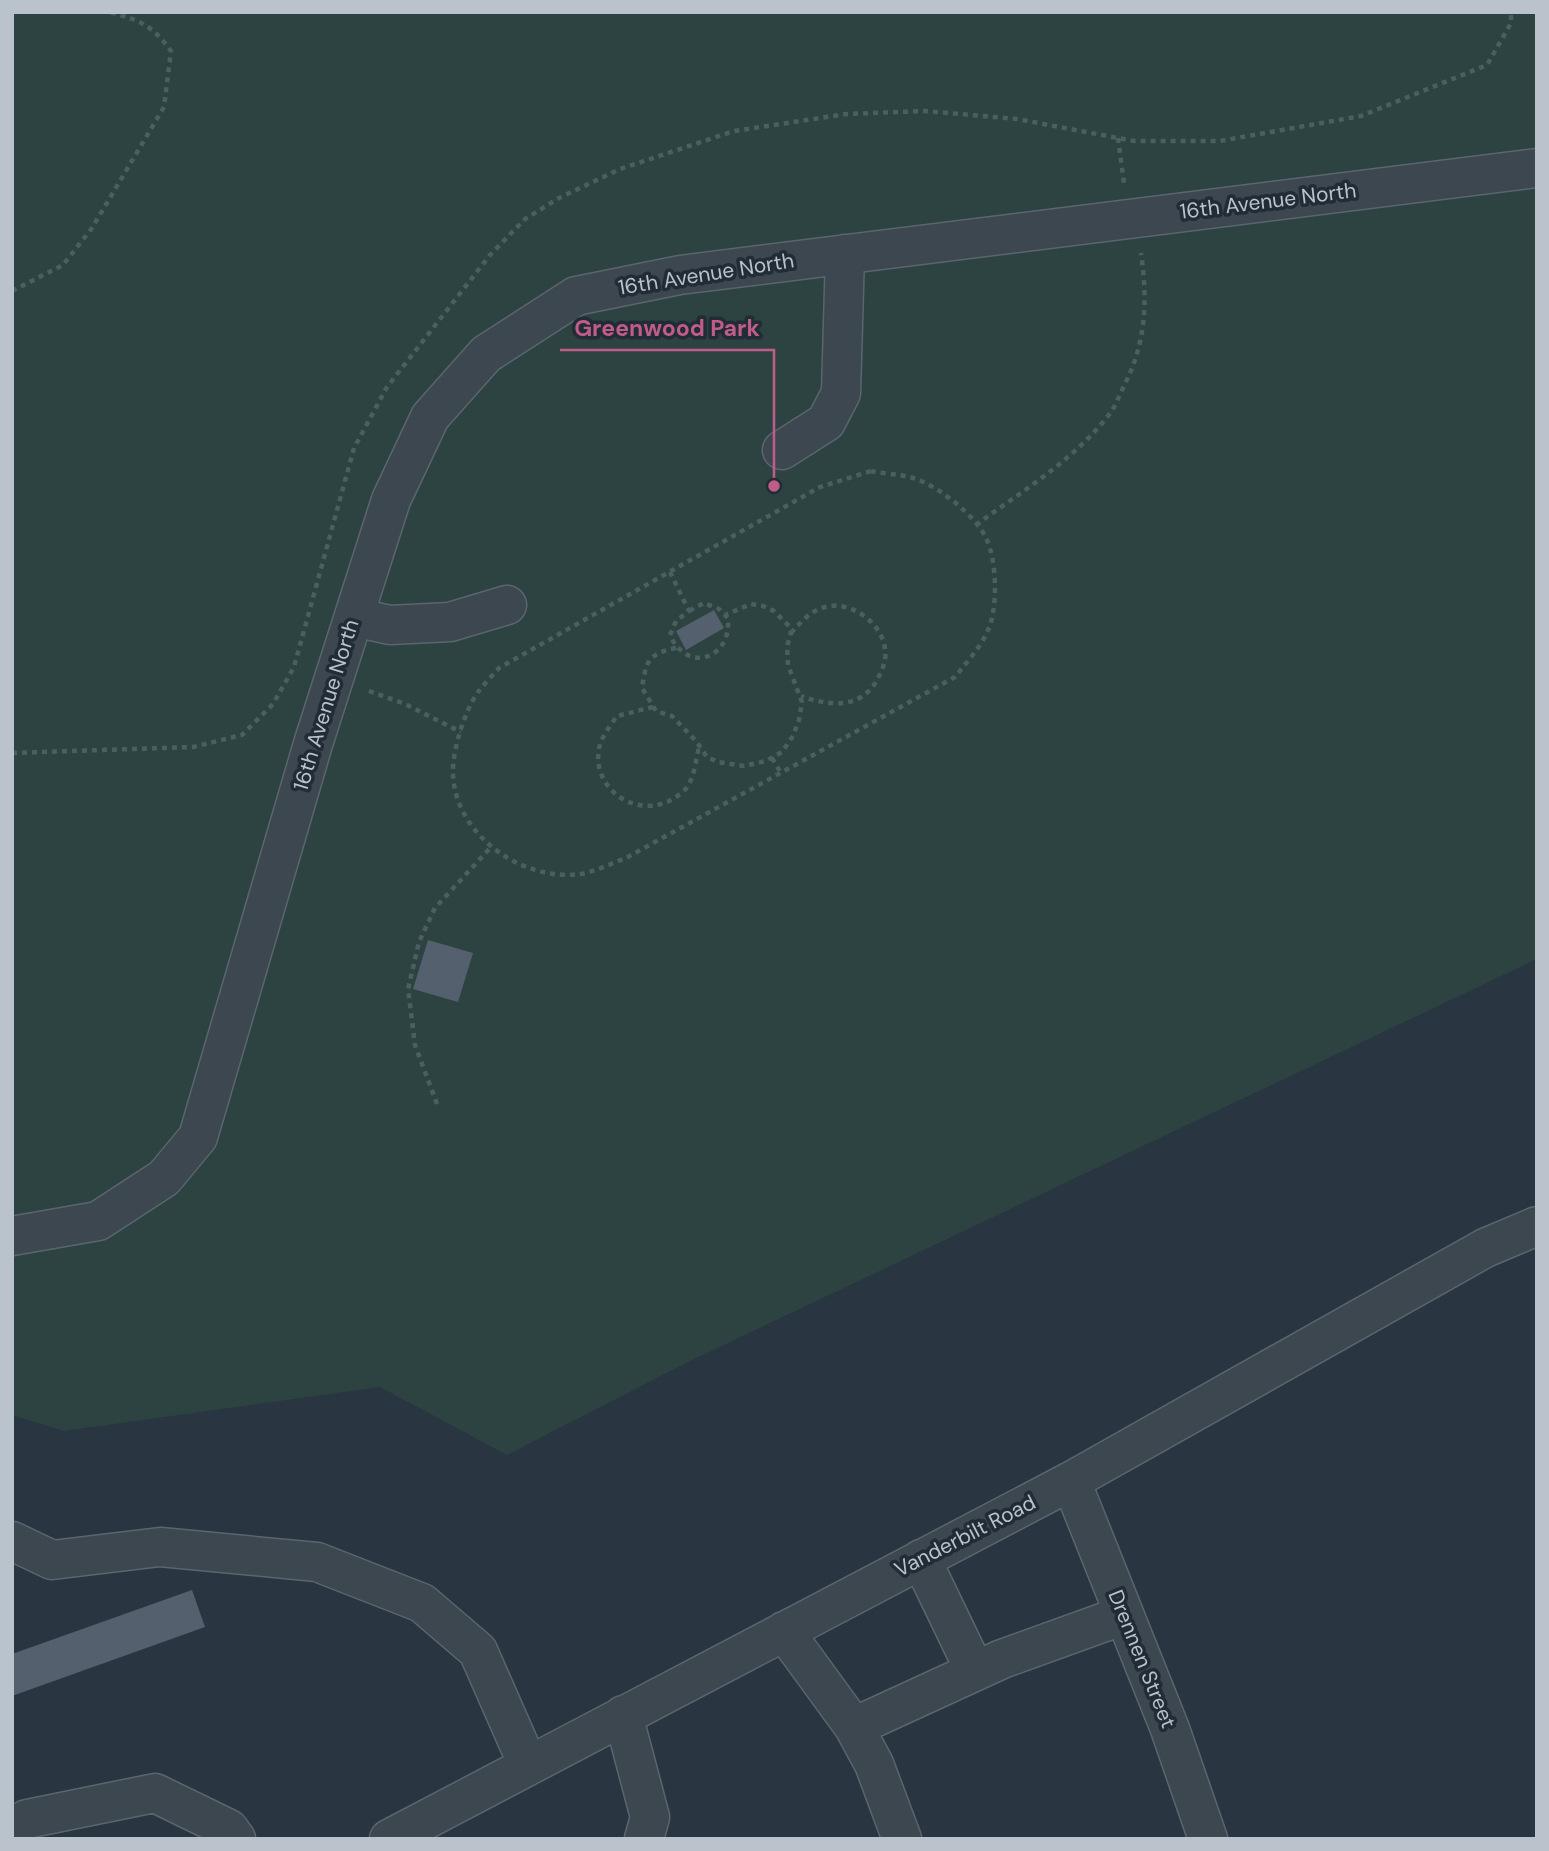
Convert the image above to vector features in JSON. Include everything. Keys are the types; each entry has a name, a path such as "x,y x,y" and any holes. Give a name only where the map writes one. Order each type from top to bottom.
{"street":[{"name":"16th Avenue North","path":"12,1236 98,1221 164,1178 198,1138 334,680 391,500 430,416 486,354 576,296 680,275 1537,168"},
{"path":"782,450 826,422 841,393 845,254"},
{"path":"354,617 390,625 450,622 507,605"},
{"name":"Vanderbilt Road","path":"396,1837 528,1765 1071,1481 1485,1248 1537,1226"},
{"name":"Drennen Street","path":"1071,1481 1170,1729 1208,1839"},
{"path":"12,1541 52,1560 160,1547 317,1562 422,1603 478,1651 528,1765"},
{"path":"920,1559 975,1671"},
{"path":"854,1727 975,1671 1125,1615"},
{"path":"784,1631 854,1727 874,1763 902,1839"},
{"path":"623,1715 650,1817 645,1839"},
{"path":"12,1826 27,1819 155,1793 229,1829 236,1839"}],"path":[{"path":"12,291 63,265 92,228 164,107 171,51 160,37 137,19 109,12"},
{"path":"976,524 1067,458 1111,411 1141,345 1146,285 1118,138"},
{"path":"870,471 913,478 941,491 976,524 986,537 994,562 992,618 980,645 955,677 626,858 580,874 547,873 524,868 491,847 461,811 453,774 457,743 476,694 499,668 820,487 870,471"},
{"path":"670,572 690,611"},
{"path":"704,603 719,609 725,615 729,628 727,640 717,651 701,658 685,656 676,648 670,635 676,621 690,611 704,603"},
{"path":"725,615 751,604 763,606 780,616 789,626 791,633"},
{"path":"676,648 649,658 642,688 656,711 672,716 707,757 718,762 744,766 772,758 782,752 793,736 799,720 802,702 788,665 787,646 791,633 812,612 828,606 854,610 879,630 885,649 881,673 872,689 858,700 836,705 800,696"},
{"path":"334,680 405,704 461,732"},
{"path":"653,707 617,716 599,747 598,764 603,779 615,793 629,804 645,806 660,805 678,796 689,786 699,746"},
{"path":"772,758 781,773"},
{"path":"438,1104 415,1045 408,989 419,942 435,908 491,847"}],"green space":[{"path":"12,12 1537,12 1537,959 688,1362 507,1455 380,1387 64,1431 12,1415"}],"building":[{"path":"714,610 724,628 686,650 676,631"},
{"path":"428,940 473,953 458,1002 413,989"},
{"path":"192,1590 205,1627 12,1696 12,1654"}],"place":[{"name":"Greenwood Park","path":"774,486"}]}
